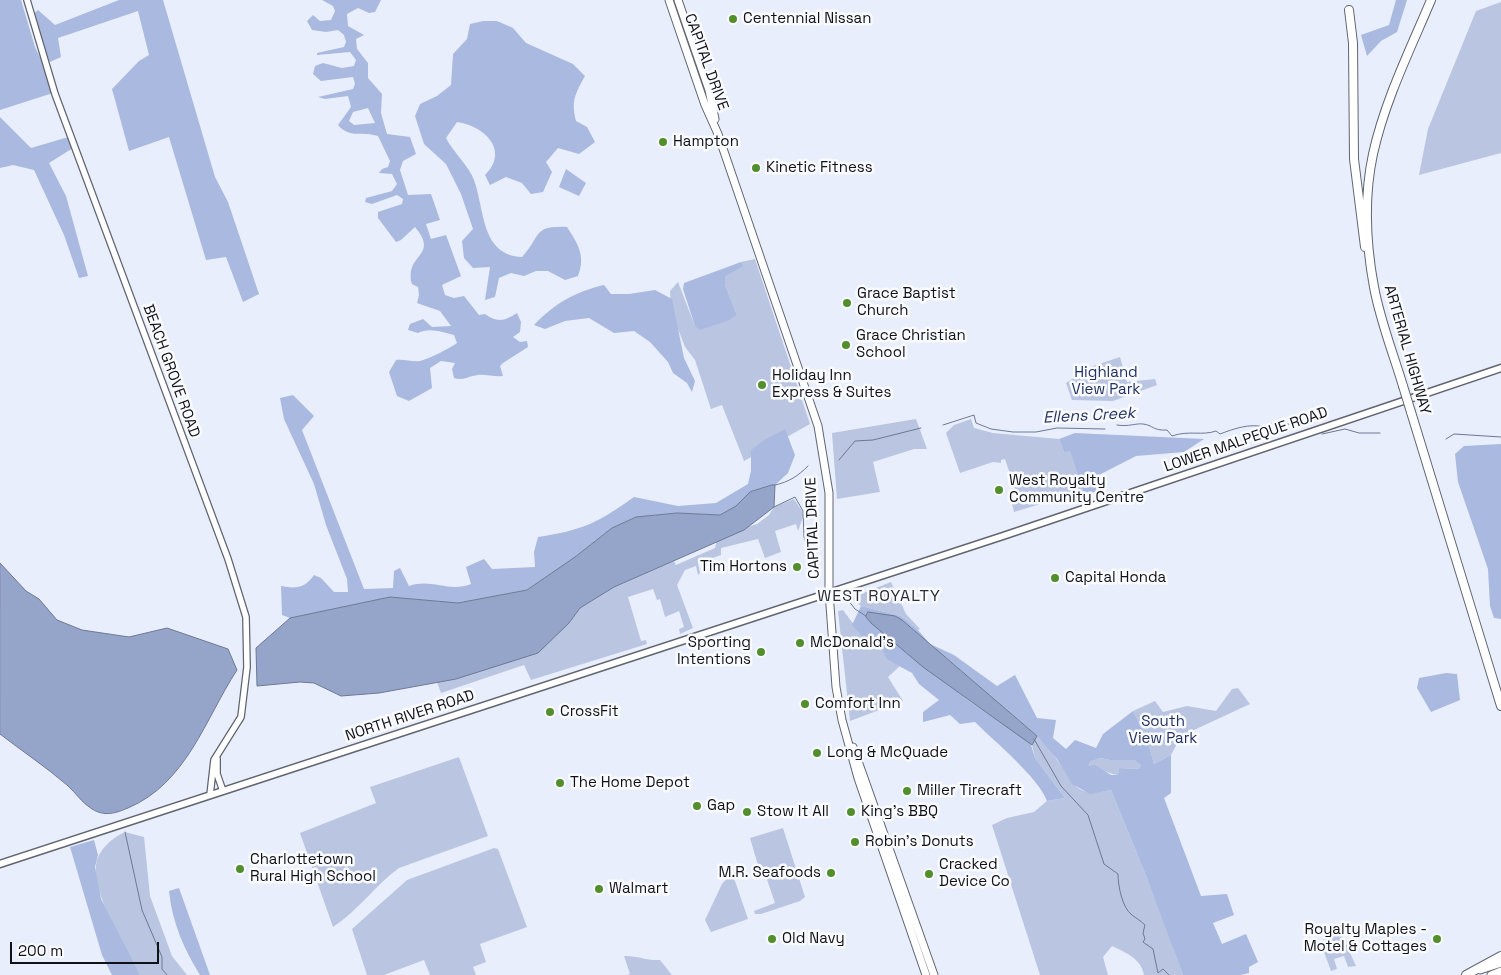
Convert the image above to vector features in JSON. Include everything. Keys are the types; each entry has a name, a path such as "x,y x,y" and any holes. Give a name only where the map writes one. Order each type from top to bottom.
{"highway":[{"name":"ARTERIAL HIGHWAY","path":"1431,0 1384,114 1373,154 1368,218 1370,260 1374,288 1501,706"},
{"path":"1349,10 1353,43 1353,139 1356,181 1367,260 1374,288"},
{"path":"1467,975 1501,956"}],"main road":[{"name":"CAPITAL DRIVE","path":"668,0 705,104 718,134 818,426 829,493 828,592 836,687 844,727 858,778 926,975"},
{"name":"CAPITAL DRIVE","path":"678,0 709,90 718,134"},
{"name":"LOWER MALPEQUE ROAD","path":"828,592 1501,368"},
{"name":"NORTH RIVER ROAD","path":"0,864 828,592"},
{"name":"CAPITAL DRIVE","path":"844,727 867,783 934,975"},
{"path":"1467,975 1501,963"},
{"path":"1491,975 1501,971"}],"street":[{"name":"BEACH GROVE ROAD","path":"27,0 56,94 228,559 246,617 247,667 240,717 218,752"},
{"path":"218,752 216,763 223,791"},
{"path":"210,795 212,768 218,752"}],"green space":[{"path":"1501,2 1501,153 1419,175 1428,129 1476,11"},
{"path":"755,259 810,424 744,461 722,405 711,409 695,360 685,347 671,311 670,291 678,282 695,326 737,315 725,285 725,277 742,266 741,262"},
{"name":"Highland View Park","path":"1120,357 1127,382 1155,379 1157,385 1113,401 1072,400 1066,383 1090,367"},
{"path":"916,419 927,449 914,449 873,462 880,492 837,499 832,433"},
{"path":"971,419 974,428 993,433 1059,439 1064,452 1070,450 1083,491 1014,512 1012,504 1019,501 1005,459 1001,460 1001,463 993,462 960,473 946,433 954,425"},
{"path":"794,499 804,514 798,531 796,524 775,531 781,552 765,558 758,539 721,548 721,555 698,563 700,573 698,575 696,566 685,570 677,585 693,628 680,634 679,629 684,627 679,611 665,617 660,599 657,600 653,589 628,597 641,641 646,640 647,644 531,680 524,665 441,693 437,682 456,679 569,623 580,608 614,587 674,561 676,565 715,548 718,536 757,524 769,515 774,507"},
{"path":"891,582 906,614 920,629 918,630 901,616 861,606 851,598"},
{"path":"843,610 863,637 880,644 886,659 900,666 888,677 903,701 850,721 838,611"},
{"name":"South View Park","path":"1238,688 1250,704 1194,730 1179,740 1171,755 1154,764 1147,738 1133,711 1155,701 1163,712 1187,706 1216,711 1232,689"},
{"path":"1037,736 1077,787 1090,792 1111,790 1156,900 1183,975 1144,975 1140,964 1136,960 1112,946 1103,957 1108,975 1040,975 992,825 1007,818 1034,812 1047,801 1065,798 1035,758 1032,745"},
{"path":"459,757 488,836 399,868 342,921 333,927 300,833 376,803 370,787"},
{"path":"1100,758 1134,760 1141,766 1138,769 1119,768 1118,775 1089,767 1090,762"},
{"path":"783,828 805,897 800,901 761,914 755,914 754,911 775,903 762,865 758,865 750,838"},
{"path":"125,832 144,837 150,896 172,956 187,975 140,975 104,906 96,877 97,860 106,845"},
{"path":"494,848 498,849 527,927 480,944 486,962 473,967 476,975 430,975 424,960 384,975 367,975 352,929 407,880"},
{"path":"728,877 733,878 735,881 748,919 711,932 705,920 722,884"},
{"path":"1341,933 1356,966 1348,967 1344,956 1334,959 1337,969 1331,971 1321,944 1328,947 1330,943 1323,939"},
{"path":"624,956 660,960 672,975 627,975 630,974"}],"shaded area":[{"path":"0,0 21,0 35,47 56,92 0,110"},
{"path":"119,0 163,0 215,177 228,202 259,294 243,302 226,257 206,260 169,137 129,151 112,89 139,61 149,55 138,11 58,38 61,57 50,62 30,17 38,10 55,25"},
{"path":"322,0 381,0 375,12 369,13 358,8 347,14 348,26 364,35 356,39 357,49 368,63 368,78 382,94 381,113 387,134 410,137 416,154 403,161 400,170 408,195 431,194 440,220 426,224 431,239 446,235 461,276 442,285 445,295 454,298 464,296 479,315 485,314 493,319 501,320 517,313 521,322 520,332 513,337 520,342 527,341 528,347 500,366 503,376 481,375 457,379 454,378 452,369 455,363 441,361 430,368 432,388 409,401 397,396 389,372 396,360 420,361 457,343 454,335 431,330 418,333 408,330 410,324 423,319 432,327 451,326 440,311 417,303 418,287 412,284 411,274 413,266 423,250 422,237 415,227 401,240 396,242 378,218 378,212 402,204 403,199 397,195 372,204 365,202 366,198 392,191 397,184 392,174 379,173 382,169 388,167 390,161 378,136 347,132 338,125 351,107 348,96 325,99 318,97 353,89 355,84 353,77 321,81 313,74 315,66 323,63 342,68 354,66 356,60 350,52 317,55 317,53 344,47 346,42 344,35 338,30 326,32 312,30 307,21 313,15 320,21 331,20 335,11 333,6","holes":["368,108 375,123 354,125 349,121 353,112"]},
{"path":"1396,0 1407,0 1397,32 1381,41 1367,56 1361,35 1389,25"},
{"path":"483,21 497,21 513,28 526,43 573,64 585,76 575,98 574,108 576,121 587,127 595,142 579,154 558,148 546,162 552,172 543,192 531,194 522,183 506,177 490,185 485,175 492,166 495,157 495,149 491,141 477,129 457,122 446,138 472,175 487,229 492,240 499,248 509,254 522,257 542,230 567,227 580,250 581,256 578,276 565,280 548,271 536,271 524,276 511,273 499,278 495,297 485,300 490,267 473,268 464,258 462,241 473,229 461,194 446,164 424,144 415,116 420,104 437,96 451,85 453,54 467,39 470,24"},
{"path":"0,117 31,148 72,136 73,148 49,163 66,196 88,276 79,278 64,235 34,170 13,165 0,168"},
{"path":"566,169 586,183 579,196 559,187"},
{"path":"741,262 743,266 725,277 725,285 737,315 727,321 700,330 695,326 683,289 684,283"},
{"path":"604,285 611,294 629,294 655,290 672,299 684,358 695,381 692,392 687,383 673,373 668,362 650,342 634,331 614,333 589,318 565,321 545,329 534,325 550,310 566,299"},
{"path":"293,395 314,416 302,430 364,589 393,588 394,571 400,568 409,586 425,584 455,587 471,584 466,567 484,559 492,569 535,567 534,552 538,537 589,524 634,497 678,506 716,503 748,484 751,471 751,450 785,429 795,455 788,473 775,485 750,492 736,506 720,515 677,513 636,517 612,528 575,557 527,590 458,603 390,597 290,618 282,615 281,586 304,585 314,575 321,578 334,592 348,592 347,579 326,525 314,484 284,419 280,398"},
{"path":"1075,433 1204,439 1184,452 1136,456 1097,476 1098,491 1088,494 1083,491 1070,451 1064,452 1059,439"},
{"path":"1501,444 1501,619 1494,618 1490,606 1488,569 1458,482 1455,454 1464,446"},
{"path":"775,485 774,507 744,530 614,587 580,608 569,623 538,653 456,679 379,693 341,696 314,683 300,682 257,686 256,648 290,618 390,597 458,603 527,590 575,557 612,528 636,517 677,513 720,515 736,506 750,492"},
{"path":"0,563 26,591 39,599 57,620 82,630 129,637 167,628 228,649 237,670 193,748 165,783 148,797 128,808 106,814 101,813 85,804 59,778 0,734"},
{"path":"861,606 901,616 918,630 930,644 954,655 997,686 1015,675 1037,718 1056,720 1053,738 1066,749 1075,740 1096,748 1103,734 1133,711 1147,738 1154,764 1171,755 1171,793 1164,798 1201,896 1227,894 1234,915 1213,923 1222,944 1246,934 1258,962 1249,967 1249,973 1240,975 1183,975 1147,878 1111,790 1090,794 1072,784 1057,759 1037,736 902,620 883,634 971,702 1030,742 1035,758 1065,798 1047,801 1026,771 975,722 960,724 950,715 923,722 923,712 939,700 919,684 912,673 886,659 880,644 863,637 852,625","holes":["1100,758 1134,760 1141,766 1138,769 1119,768 1118,775 1111,775 1095,765 1089,766 1090,762"]},
{"path":"868,612 895,616 902,620 1037,736 1032,745 923,667 871,623 866,617"},
{"path":"1446,673 1457,674 1460,700 1431,712 1417,688 1419,678"},
{"path":"94,840 98,855 95,867 101,899 140,975 112,975 102,955 70,847"},
{"path":"179,888 210,975 200,975 180,935 173,914 169,891"}],"waterway":[{"name":"Ellens Creek","path":"943,425 974,415 976,423 991,429 1013,432 1036,432 1057,428 1105,429"},
{"name":"Ellens Creek","path":"1117,425 1146,425 1159,430 1167,430 1172,436 1184,433 1216,431 1220,434 1247,426 1264,427 1271,424 1299,424"},
{"name":"Ellens Creek","path":"839,460 855,441 873,440 921,428"},
{"name":"Ellens Creek","path":"1322,434 1345,429 1359,433 1380,433"},
{"name":"Ellens Creek","path":"1446,439 1454,434 1501,437"},
{"name":"Ellens Creek","path":"775,485 793,478 808,466"},
{"path":"774,507 795,497 803,511 804,537 814,571"},
{"path":"848,600 855,609 866,616"},
{"path":"1034,739 1061,786 1088,815 1104,864 1118,874 1123,902 1129,912 1145,925 1143,933 1145,939 1143,942 1153,949 1158,973 1163,969 1169,975"},
{"path":"125,832 142,910 162,957 162,969 167,975"}],"place":[{"name":"Centennial Nissan","path":"733,19"},
{"name":"Hampton","path":"663,142"},
{"name":"Kinetic Fitness","path":"756,168"},
{"name":"Grace Baptist Church","path":"847,303"},
{"name":"Grace Christian School","path":"846,345"},
{"name":"Holiday Inn Express & Suites","path":"762,385"},
{"name":"West Royalty Community Centre","path":"999,490"},
{"name":"Tim Hortons","path":"797,567"},
{"name":"Capital Honda","path":"1055,578"},
{"name":"McDonald's","path":"800,643"},
{"name":"Sporting Intentions","path":"761,652"},
{"name":"Comfort Inn","path":"805,704"},
{"name":"CrossFit","path":"550,712"},
{"name":"Long & McQuade","path":"817,753"},
{"name":"The Home Depot","path":"560,783"},
{"name":"Miller Tirecraft","path":"907,791"},
{"name":"Gap","path":"697,806"},
{"name":"Stow It All","path":"747,812"},
{"name":"King's BBQ","path":"851,812"},
{"name":"Robin's Donuts","path":"855,842"},
{"name":"Charlottetown Rural High School","path":"240,869"},
{"name":"M.R. Seafoods","path":"831,873"},
{"name":"Cracked Device Co","path":"929,874"},
{"name":"Walmart","path":"599,889"},
{"name":"Old Navy","path":"772,939"},
{"name":"Royalty Maples - Motel & Cottages","path":"1437,939"}],"district":[{"name":"WEST ROYALTY","path":"879,597"}]}
